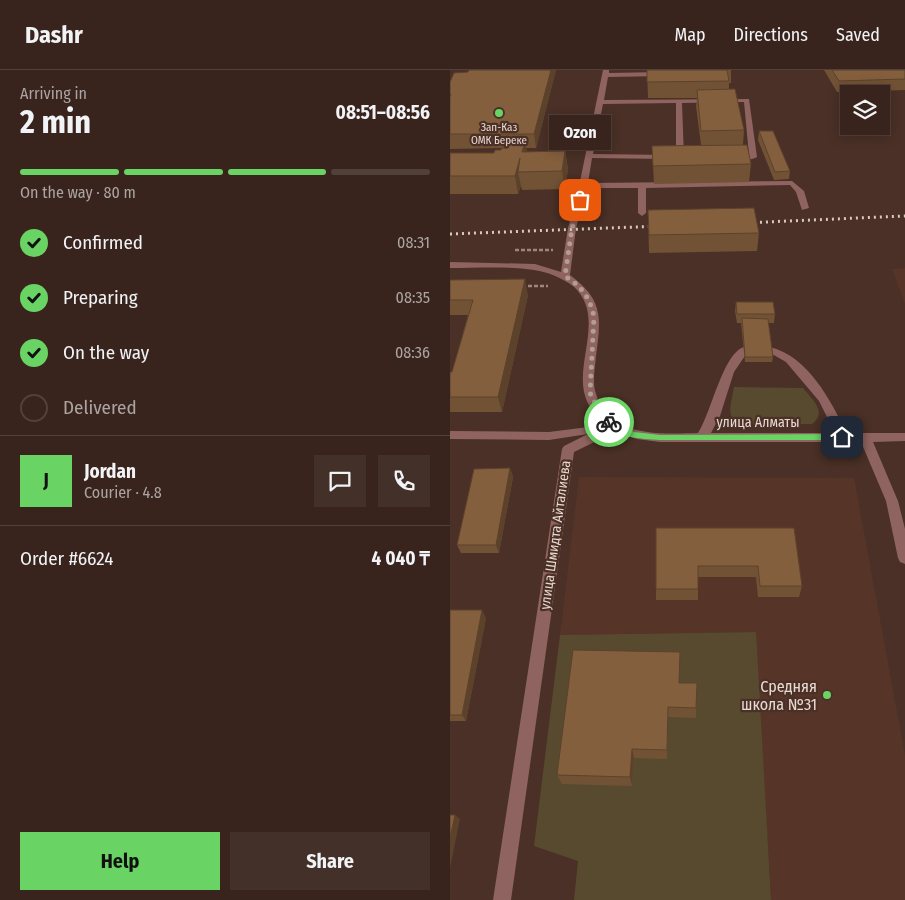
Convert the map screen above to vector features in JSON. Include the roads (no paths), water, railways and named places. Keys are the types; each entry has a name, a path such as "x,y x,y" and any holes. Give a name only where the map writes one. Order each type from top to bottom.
{"street":[{"path":"565,276 572,228 583,186 605,72 670,74"},
{"path":"600,102 747,100 753,157 726,157"},
{"path":"679,101 680,156"},
{"path":"589,156 689,156"},
{"path":"583,186 792,183 800,191 805,208"},
{"path":"642,185 642,214"},
{"path":"450,265 535,267 565,276 579,286 589,300 594,316 590,393 601,415 614,427"},
{"path":"702,437 715,416 727,374 734,360 744,350"},
{"path":"770,350 790,360 824,398 842,437"},
{"path":"450,434 549,436 614,427"},
{"name":"улица Алматы","path":"614,427 633,435 660,438 905,437"},
{"name":"улица Шмидта Айталиева","path":"502,900 568,449 614,427"},
{"path":"865,437 892,501 905,558"}],"railway":[{"path":"742,223 905,216"},
{"path":"450,234 662,226"}],"place":[{"name":"Зап-Каз ОМК Береке","path":"499,113"},
{"name":"Ozon","path":"580,200"},
{"name":"Средняя школа №31","path":"827,695"}]}
